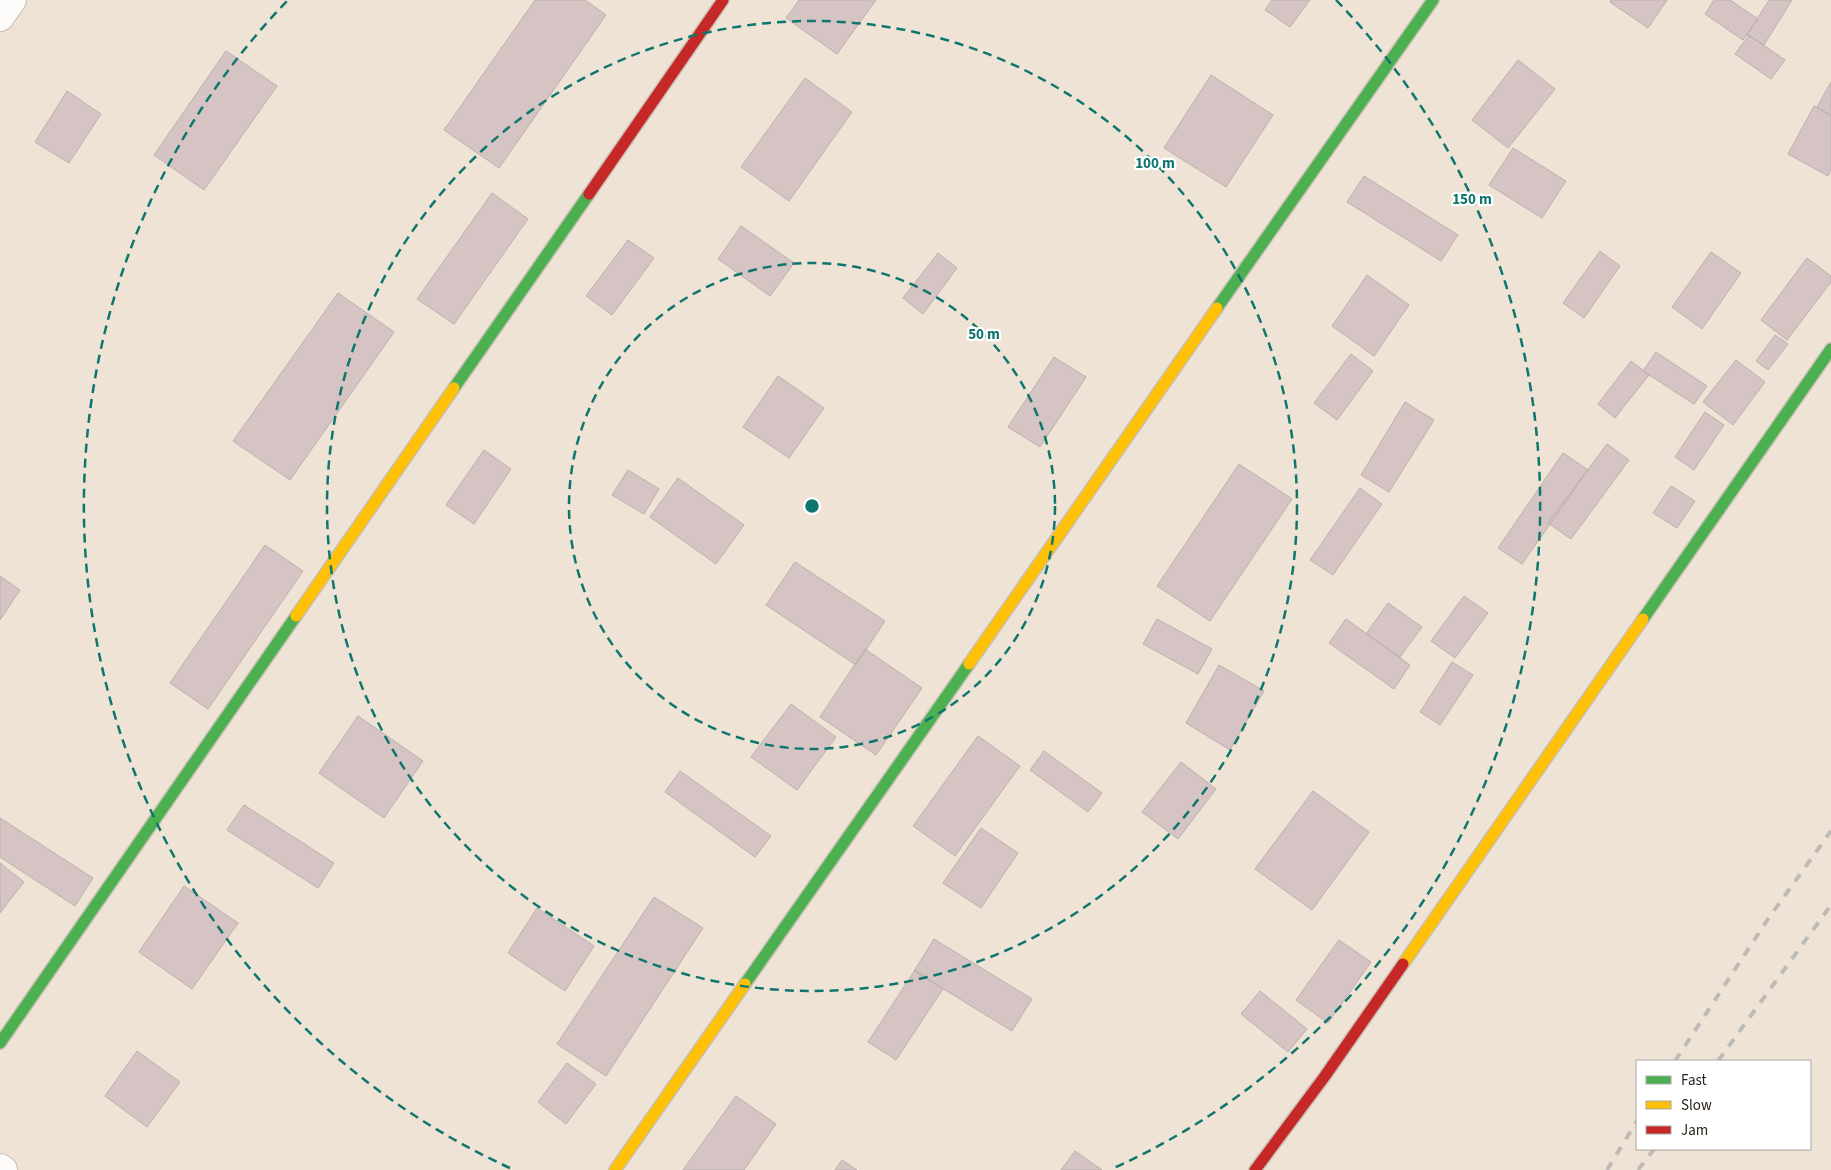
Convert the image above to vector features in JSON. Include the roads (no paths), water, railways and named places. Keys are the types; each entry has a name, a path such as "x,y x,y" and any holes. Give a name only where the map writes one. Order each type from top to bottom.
{"street":[{"path":"0,17 12,0"},
{"path":"0,1044 723,0"},
{"path":"615,1170 1433,0"},
{"path":"1254,1170 1325,1076 1831,349"}],"railway":[{"path":"1676,1060 1768,919 1831,831"},
{"path":"1719,1060 1831,905"},
{"path":"1607,1170 1636,1123"},
{"path":"1638,1170 1653,1150"}]}
